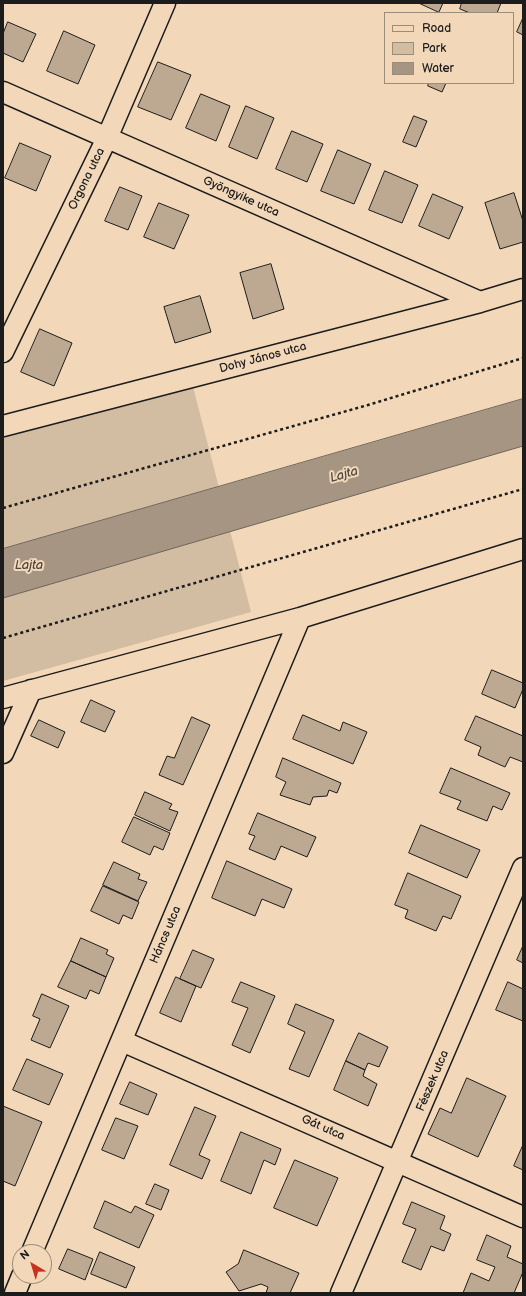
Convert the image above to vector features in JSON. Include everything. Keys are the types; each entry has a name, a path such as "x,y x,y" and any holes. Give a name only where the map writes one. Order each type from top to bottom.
{"street":[{"name":"Orgona utca","path":"3,352 107,138 166,3"},
{"name":"Gyöngyike utca","path":"3,92 480,302"},
{"name":"Dohy János utca","path":"3,426 480,302 523,289"},
{"path":"3,698 300,618 523,549"},
{"name":"Háncs utca","path":"35,1244 300,618"},
{"path":"3,753 31,690"},
{"name":"Fészek utca","path":"341,1293 523,868"},
{"name":"Gát utca","path":"122,1041 523,1217"}],"path":[{"path":"3,508 368,405 523,358"},
{"path":"3,638 523,490"}],"green space":[{"path":"192,383 251,612 3,681 3,432"}],"water":[{"name":"Lajta","path":"523,399 523,446 3,598 3,549"}],"building":[{"path":"419,3 443,3 439,12"},
{"path":"462,3 501,3 497,12 468,12 460,9"},
{"path":"523,18 523,35 517,32"},
{"path":"8,22 36,34 23,62 3,53 3,34"},
{"path":"64,31 95,45 78,84 47,71"},
{"path":"158,62 191,75 171,120 138,107"},
{"path":"429,84 446,84 442,92 428,86"},
{"path":"201,94 230,106 216,141 186,128"},
{"path":"246,106 274,118 257,159 229,147"},
{"path":"414,116 427,121 416,147 403,142"},
{"path":"292,131 323,144 307,182 276,169"},
{"path":"20,143 51,156 36,191 5,178"},
{"path":"338,150 371,164 354,204 321,191"},
{"path":"385,171 418,185 402,223 369,210"},
{"path":"120,187 142,196 128,230 105,221"},
{"path":"514,193 523,221 523,242 500,249 485,203"},
{"path":"433,194 463,207 449,239 419,226"},
{"path":"159,203 189,215 174,249 144,237"},
{"path":"271,264 284,309 253,319 240,273"},
{"path":"200,296 211,332 175,343 164,307"},
{"path":"40,329 72,343 54,386 21,372"},
{"path":"492,670 523,683 523,689 515,708 482,694"},
{"path":"91,700 115,711 105,732 81,722"},
{"path":"303,715 340,731 343,722 367,732 353,764 293,739"},
{"path":"476,716 523,736 523,762 510,757 505,767 478,755 481,747 465,740"},
{"path":"192,717 210,725 183,785 159,775 167,756 174,758"},
{"path":"39,720 65,732 58,748 31,736"},
{"path":"283,758 341,783 337,793 329,790 327,796 313,797 310,805 280,795 286,782 276,777"},
{"path":"451,768 510,793 502,810 493,806 487,821 457,809 461,801 440,793"},
{"path":"145,792 172,804 169,809 178,812 170,831 135,815"},
{"path":"258,813 316,837 307,857 281,846 275,860 249,849 255,836 249,834"},
{"path":"134,817 170,833 163,850 154,846 150,855 122,842"},
{"path":"421,825 480,850 467,878 409,853"},
{"path":"227,861 292,889 284,908 262,899 255,916 212,898"},
{"path":"114,862 140,874 138,879 147,882 138,901 103,885"},
{"path":"408,873 461,896 451,919 443,916 436,931 405,918 408,910 395,905"},
{"path":"103,886 139,902 132,919 123,915 119,924 91,911"},
{"path":"81,938 108,950 106,954 114,958 106,977 71,961"},
{"path":"523,946 523,963 517,960"},
{"path":"193,950 214,959 201,988 180,979"},
{"path":"71,961 106,977 99,994 90,990 86,999 58,987"},
{"path":"176,977 196,986 181,1022 160,1013"},
{"path":"241,982 275,996 250,1053 232,1045 248,1008 232,1002"},
{"path":"508,982 523,989 523,1021 496,1010"},
{"path":"42,994 69,1006 50,1048 31,1040 40,1019 33,1016"},
{"path":"296,1004 334,1020 309,1077 289,1069 305,1032 288,1024"},
{"path":"359,1033 388,1047 379,1067 368,1063 365,1070 346,1061"},
{"path":"27,1059 63,1074 49,1105 13,1090"},
{"path":"346,1061 365,1070 363,1076 377,1084 368,1106 334,1090"},
{"path":"467,1078 506,1096 478,1157 428,1134 440,1108 451,1113"},
{"path":"130,1082 157,1094 148,1115 120,1104"},
{"path":"3,1106 42,1122 15,1186 3,1181"},
{"path":"195,1107 216,1116 199,1155 210,1160 202,1179 170,1165"},
{"path":"116,1118 138,1126 124,1159 102,1150"},
{"path":"241,1132 281,1149 275,1165 264,1160 251,1194 221,1181"},
{"path":"523,1145 523,1170 514,1166"},
{"path":"295,1160 338,1178 317,1226 274,1208"},
{"path":"155,1184 169,1190 161,1210 146,1204"},
{"path":"105,1201 131,1213 135,1206 154,1215 139,1248 94,1228"},
{"path":"412,1202 445,1216 440,1229 451,1234 444,1251 431,1246 421,1270 402,1262 416,1229 403,1224"},
{"path":"487,1235 511,1246 507,1257 523,1264 523,1272 514,1293 463,1293 471,1273 489,1281 495,1267 477,1260"},
{"path":"68,1249 93,1259 85,1280 59,1269"},
{"path":"244,1250 299,1273 290,1293 266,1293 268,1287 261,1284 239,1291 226,1272 238,1264"},
{"path":"100,1252 135,1267 126,1288 91,1274"}]}
